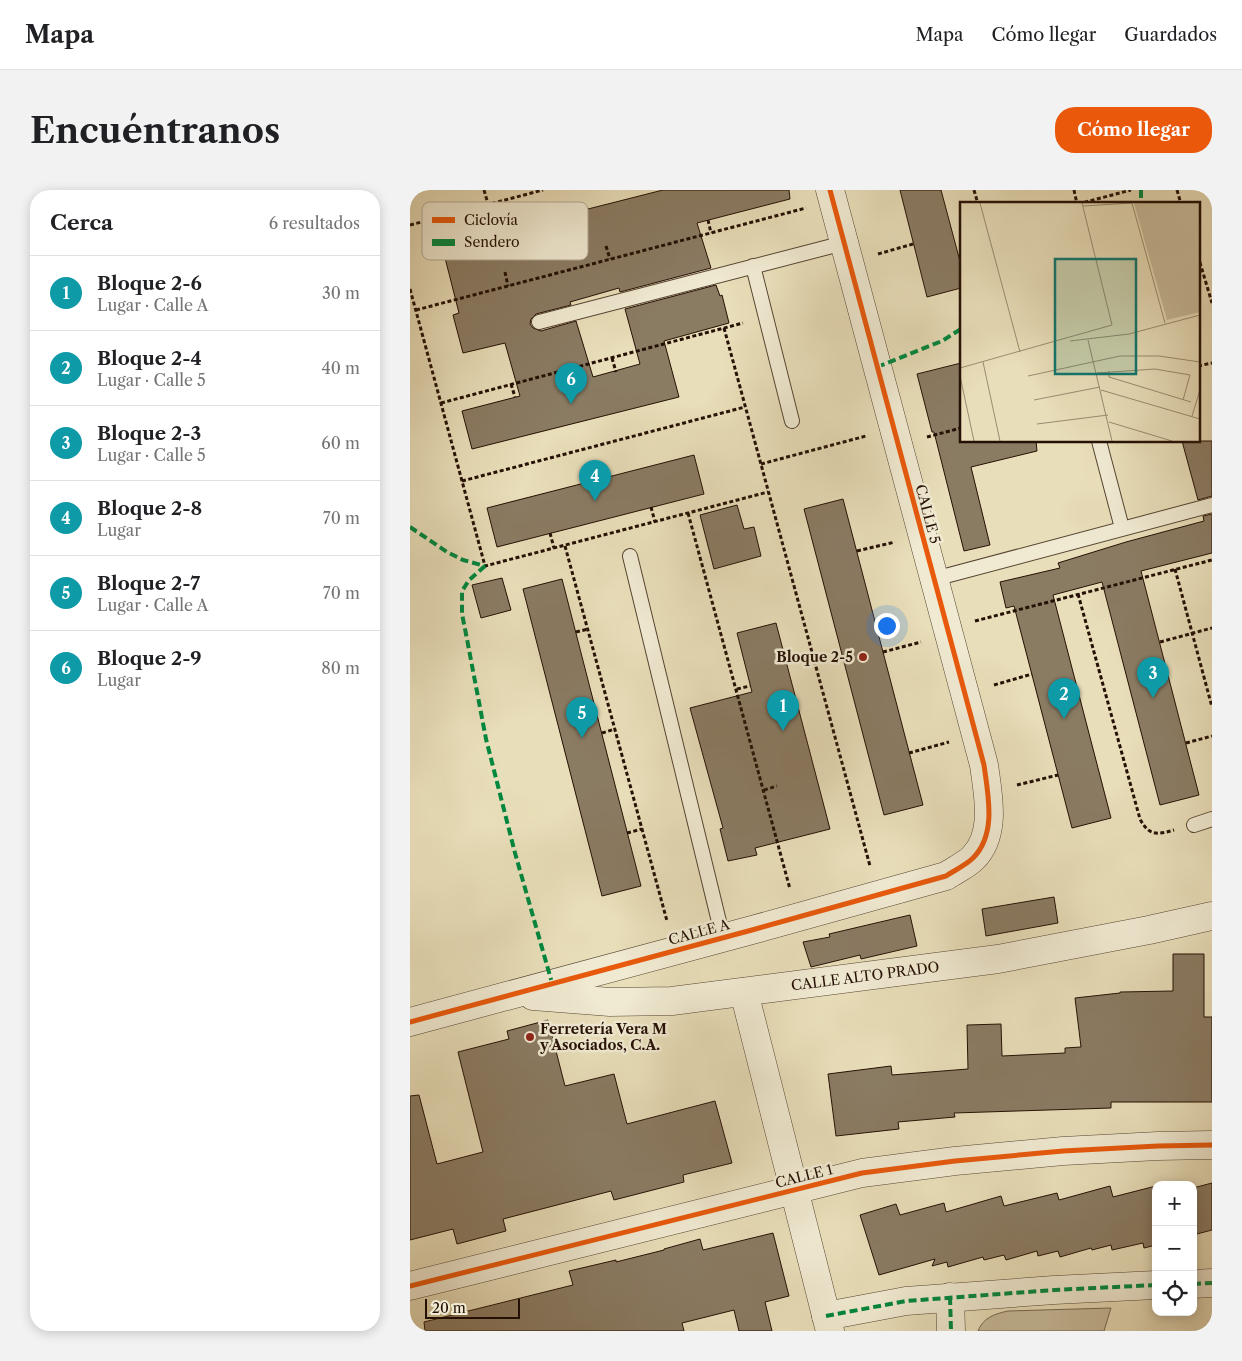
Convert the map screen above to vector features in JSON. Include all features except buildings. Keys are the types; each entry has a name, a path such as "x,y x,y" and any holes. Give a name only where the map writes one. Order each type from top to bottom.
{"street":[{"name":"CALLE 5","path":"831,196 984,765 988,792 989,825 982,845"},
{"name":"CALLE A","path":"410,1022 946,876 972,859 982,845"},
{"name":"CALLE ALTO PRADO","path":"514,994 610,1002 672,1001 998,959 1212,916"},
{"path":"744,992 828,1323 906,1301 1152,1285"},
{"name":"CALLE 1","path":"410,1286 862,1173 955,1160 1063,1150 1212,1145"},
{"path":"1197,1284 1212,1283"},
{"path":"950,1297 951,1331"}],"lane":[{"path":"539,322 753,266 847,252"},
{"path":"753,266 792,421"},
{"path":"1099,442 1122,528"},
{"path":"934,579 1212,504"},
{"path":"630,556 723,938"},
{"path":"1194,825 1212,819"}],"path":[{"path":"496,202 544,190"},
{"path":"1086,202 1131,190"},
{"path":"416,310 711,233 831,196"},
{"path":"708,220 711,233"},
{"path":"847,252 913,244"},
{"path":"606,246 610,259"},
{"path":"1200,263 1212,302"},
{"path":"505,272 508,286"},
{"path":"410,289 485,566 768,492"},
{"path":"441,403 766,317"},
{"path":"724,328 878,895"},
{"path":"612,358 616,372"},
{"path":"511,384 515,397"},
{"path":"462,481 745,407"},
{"path":"761,464 894,429"},
{"path":"651,507 655,522"},
{"path":"688,513 798,917"},
{"path":"550,533 554,548"},
{"path":"857,551 922,534"},
{"path":"564,546 674,950"},
{"path":"883,652 1078,594 1212,560"},
{"path":"1175,569 1212,707"},
{"path":"1078,594 1140,819 1145,829 1161,834 1194,825"},
{"path":"1160,642 1212,628"},
{"path":"576,632 588,629"},
{"path":"964,693 1032,674"},
{"path":"736,690 750,686"},
{"path":"602,733 615,729"},
{"path":"909,753 976,735"},
{"path":"1186,743 1212,736"},
{"path":"988,792 1058,775"},
{"path":"764,790 777,786"},
{"path":"627,833 642,829"}],"shaded area":[{"path":"1111,1308 1104,1331 978,1331 990,1317 1008,1311"}],"marked path":[{"path":"1141,190 1141,202"},
{"path":"877,367 942,341 960,330"},
{"path":"410,527 447,552 463,560 485,566"},
{"path":"485,566 469,580 462,591 462,614 486,739 515,853 552,983"},
{"path":"1197,1284 1212,1283"},
{"path":"826,1316 906,1301 1152,1285"},
{"path":"950,1297 951,1331"}],"cycle path":[{"path":"410,1022 946,876 970,861 981,848 988,826 989,814 984,765 830,190"},
{"path":"410,1286 862,1173 955,1161 1063,1151 1212,1145"}],"place":[{"name":"Bloque 2-9","path":"571,404"},
{"name":"Bloque 2-8","path":"595,501"},
{"name":"Bloque 2-5","path":"863,657"},
{"name":"Bloque 2-3","path":"1153,698"},
{"name":"Bloque 2-4","path":"1064,719"},
{"name":"Bloque 2-6","path":"783,731"},
{"name":"Bloque 2-7","path":"582,738"},
{"name":"Ferretería Vera M y Asociados, C.A.","path":"530,1037"}]}
